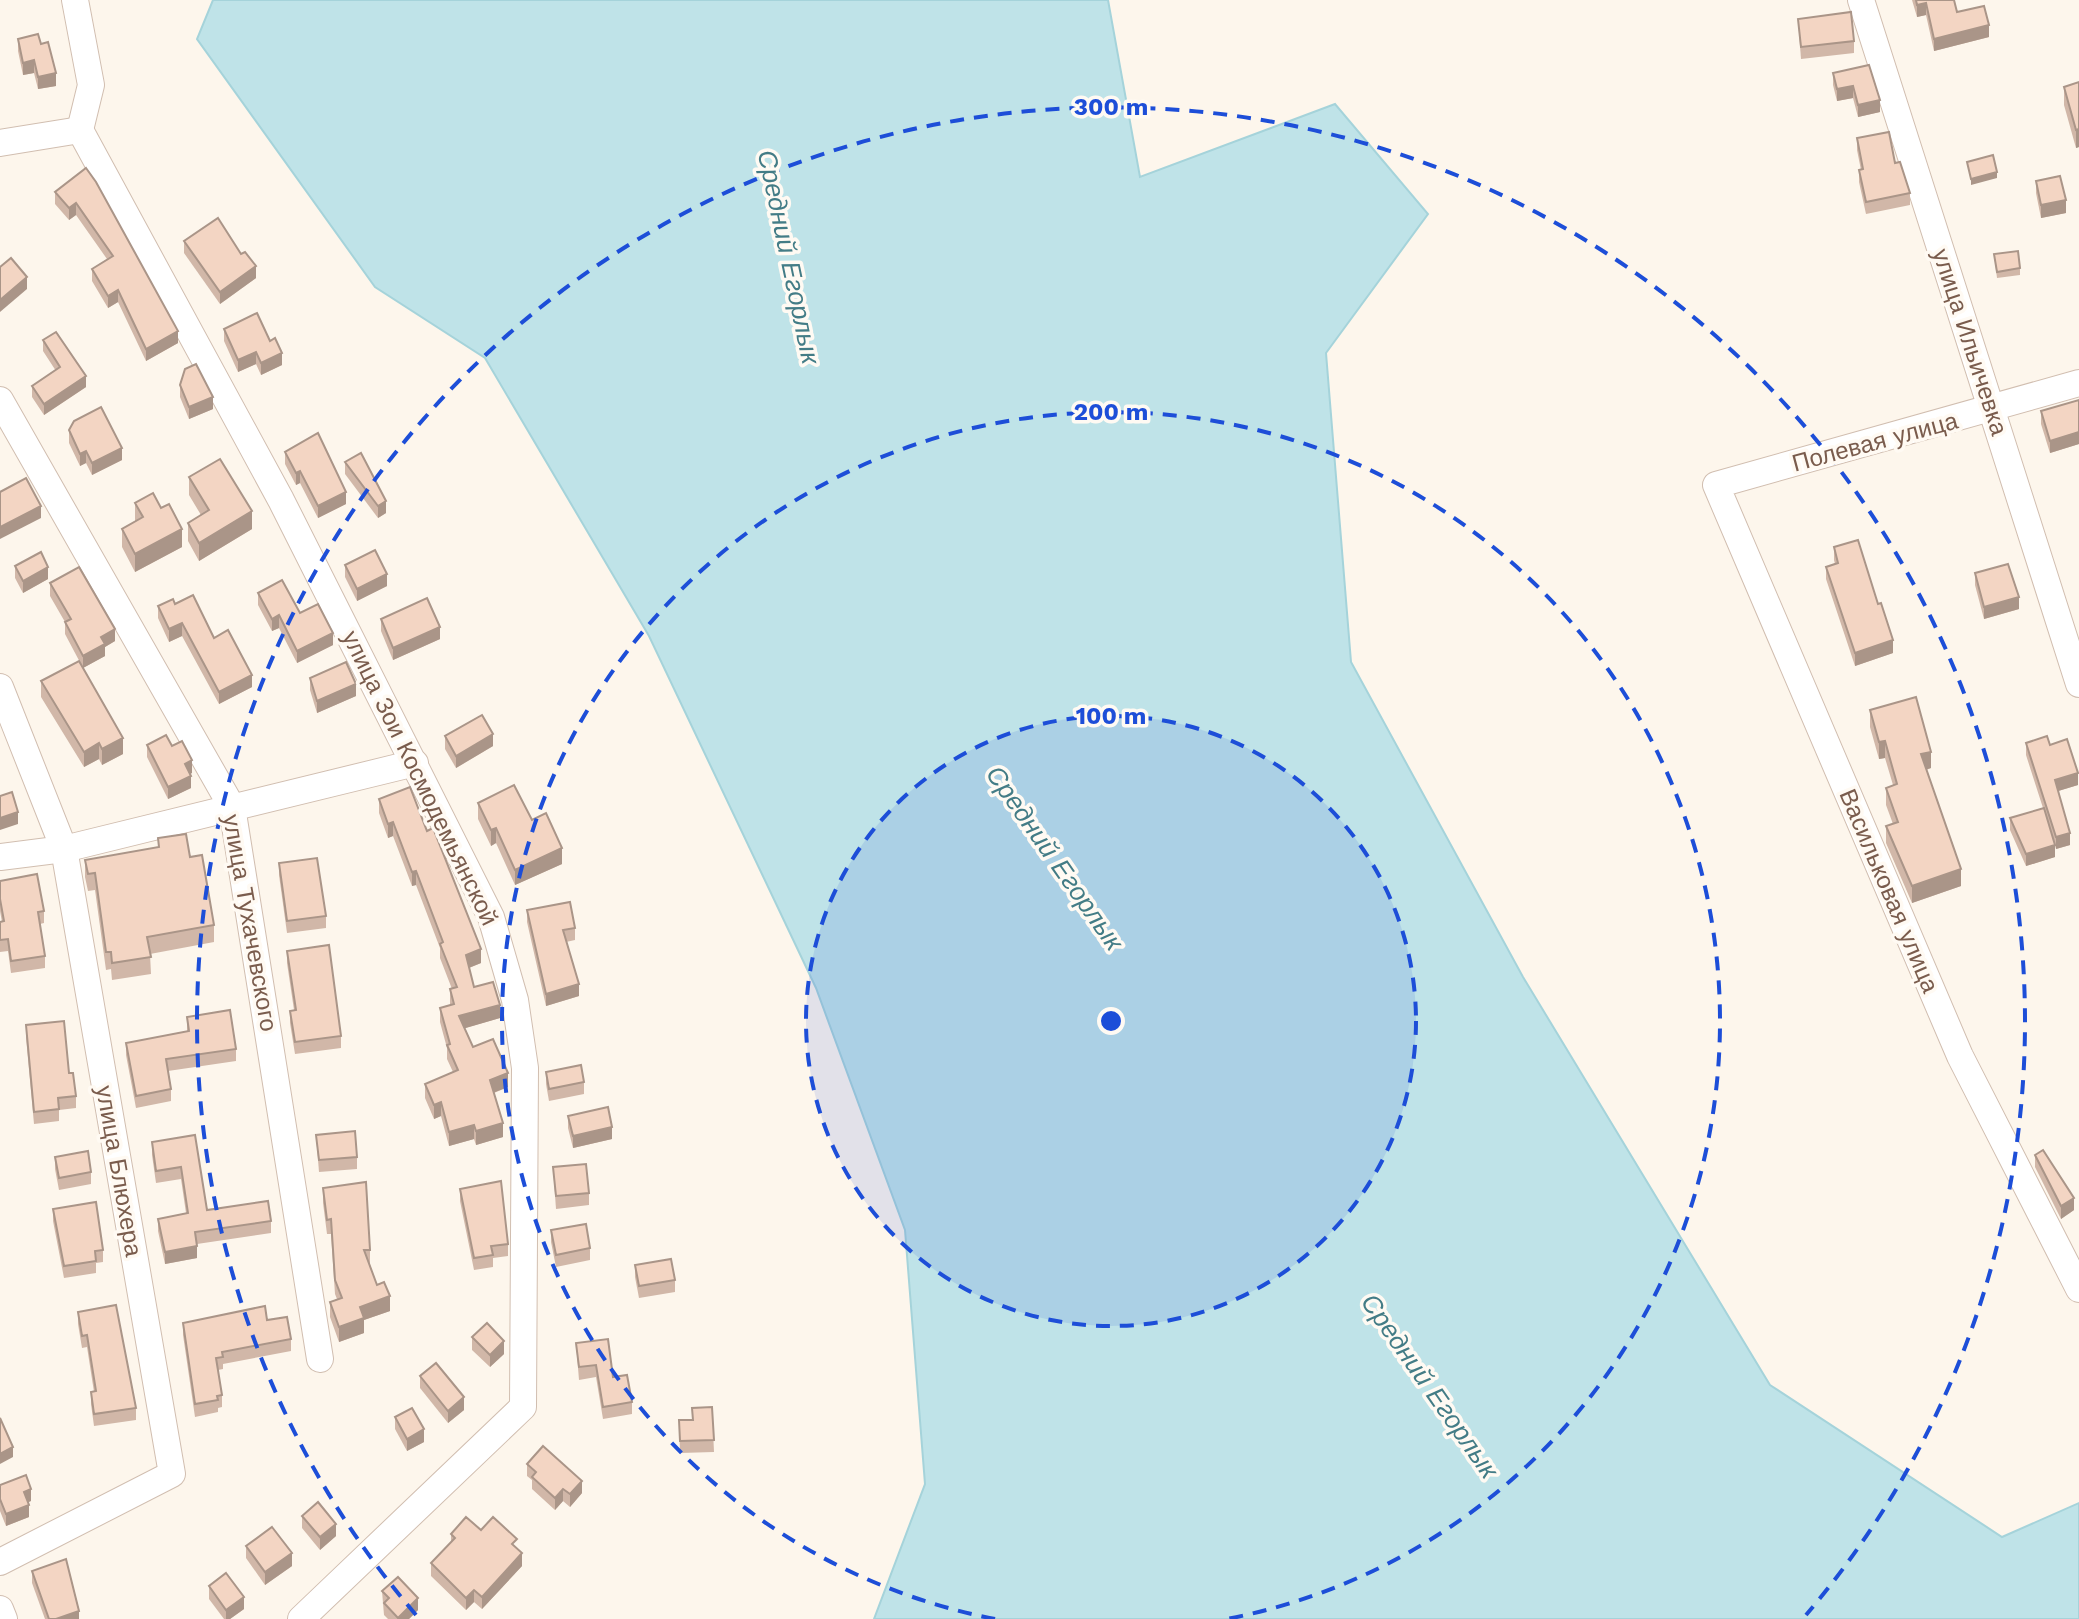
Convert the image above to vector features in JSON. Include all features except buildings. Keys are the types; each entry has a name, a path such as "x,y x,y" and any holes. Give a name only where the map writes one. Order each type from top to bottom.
{"street":[{"path":"0,143 80,130 91,85 75,0"},
{"name":"улица Ильичевка","path":"1861,0 2079,684"},
{"name":"улица Зои Космодемьянской","path":"80,130 281,500 415,763 491,917 515,1000 525,1068 523,1407 301,1619"},
{"name":"Полевая улица","path":"1716,485 1992,410 2079,383"},
{"name":"улица Тухачевского","path":"0,400 232,807 320,1359"},
{"name":"Васильковая улица","path":"1716,485 1960,1056 2079,1289"},
{"name":"улица Блюхера","path":"0,687 64,849 172,1474 0,1562"},
{"path":"0,857 64,849 415,763"},
{"path":"0,1609 4,1619"}],"water":[{"name":"Средний Егорлык","path":"213,0 1108,0 1140,177 1335,104 1428,214 1326,353 1351,662 1523,977 1770,1385 2002,1537 2079,1503 2079,1619 874,1619 925,1484 905,1230 816,988 649,636 485,358 375,287 197,39"}]}
